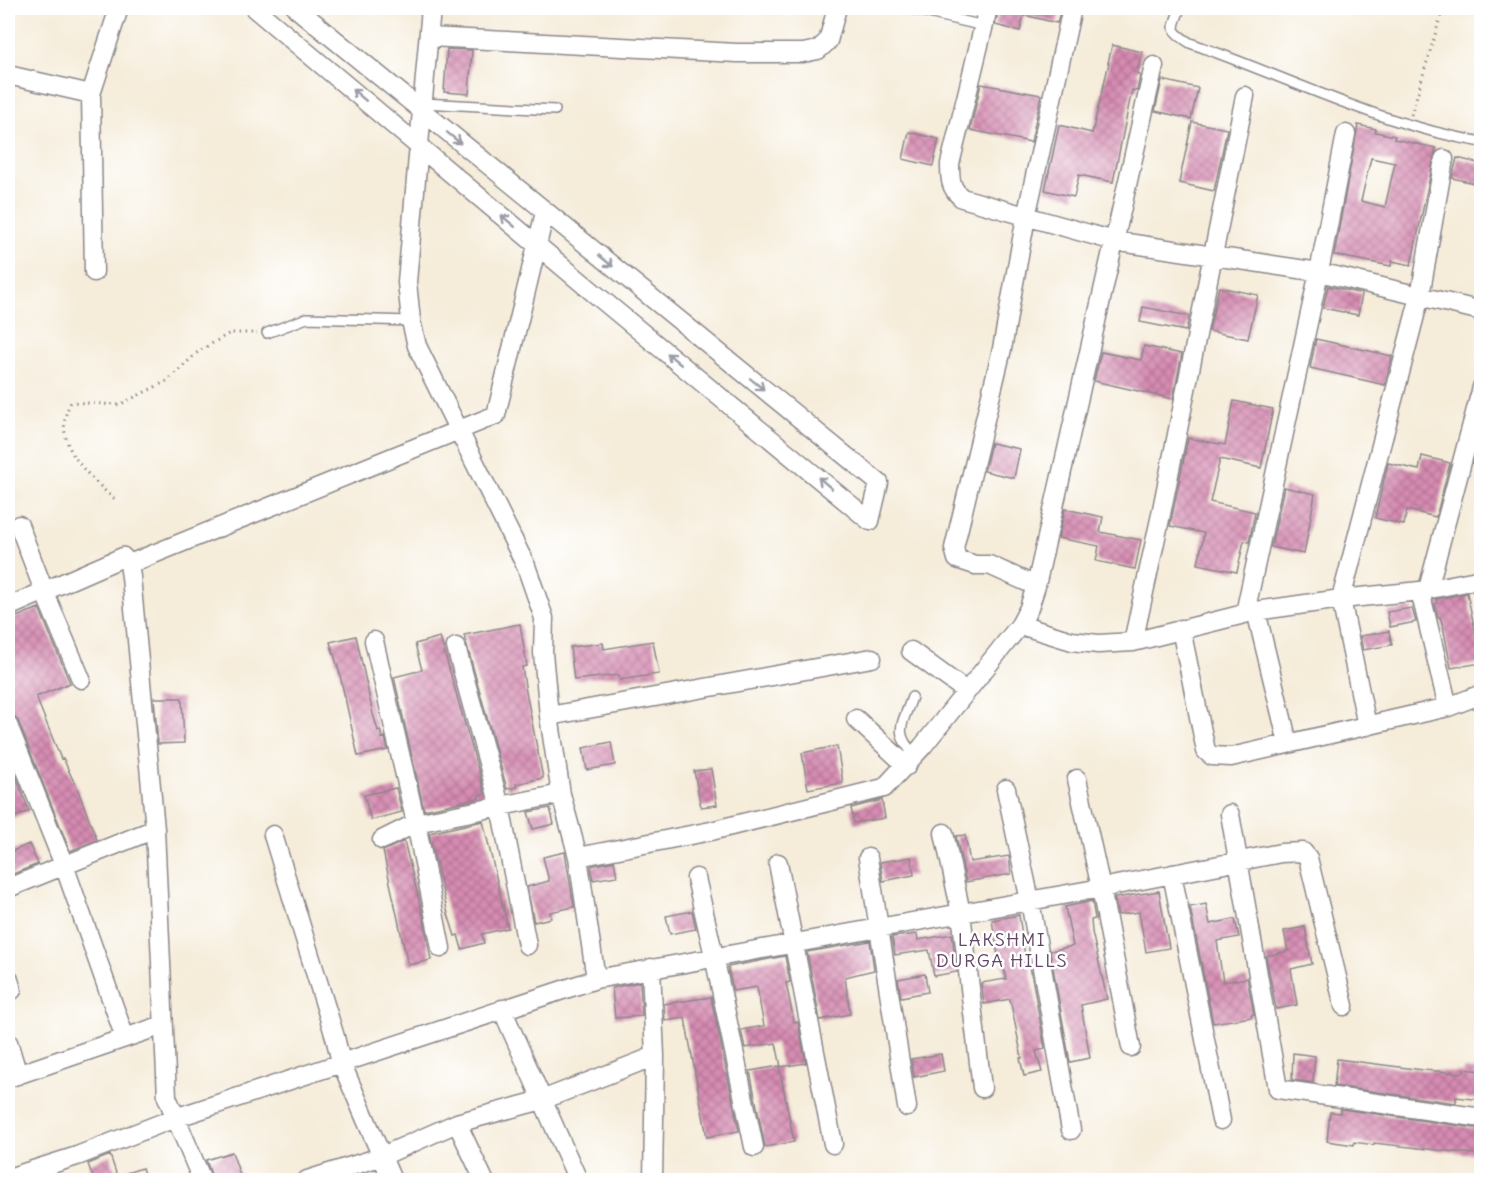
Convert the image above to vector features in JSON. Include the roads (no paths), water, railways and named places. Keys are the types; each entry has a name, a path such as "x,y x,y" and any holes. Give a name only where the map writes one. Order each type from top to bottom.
{"street":[{"path":"93,272 92,94 119,8"},
{"path":"254,8 870,521 879,483 545,212 423,107 305,11"},
{"path":"431,8 407,282 411,321 417,346 526,566 544,618 543,653 549,716 561,794 578,857 596,978"},
{"path":"429,37 737,53 803,53 818,50 828,41 837,8"},
{"path":"988,8 950,164 950,180 954,191 962,198 1114,241 1214,254 1319,272 1482,311"},
{"path":"1036,586 989,566 975,565 957,559 954,548 1002,349 1026,217 1072,8"},
{"path":"578,857 711,831 884,788 911,760 1020,625 1029,608 1036,586 1154,66"},
{"path":"8,75 92,94"},
{"path":"1133,642 1245,96"},
{"path":"1288,743 1250,612 1346,134"},
{"path":"1367,726 1341,599 1420,296 1444,159"},
{"path":"129,564 496,415 545,212"},
{"path":"1448,707 1424,590 1482,387"},
{"path":"19,525 81,679"},
{"path":"8,607 123,557 129,564 155,829 167,1097 202,1180"},
{"path":"1020,625 1072,641 1098,644 1133,642 1250,612 1424,590 1482,579"},
{"path":"1181,628 1207,753 1220,758 1448,707 1482,694"},
{"path":"374,641 416,823 441,948"},
{"path":"456,647 500,806 528,945"},
{"path":"911,651 966,691"},
{"path":"549,716 872,658"},
{"path":"856,719 911,760"},
{"path":"8,725 64,865 125,1038"},
{"path":"1077,779 1101,888 1131,1047"},
{"path":"1006,789 1030,901 1071,1130"},
{"path":"382,840 416,823 561,794"},
{"path":"1230,814 1278,1089 1482,1118"},
{"path":"8,888 155,829"},
{"path":"944,833 961,913 982,1088"},
{"path":"273,835 336,1037 341,1062 380,1157 392,1180"},
{"path":"8,1178 77,1156 175,1118 596,978 1030,901 1239,861 1303,852 1308,858 1344,1006"},
{"path":"868,858 907,1107"},
{"path":"778,863 833,1144"},
{"path":"1172,874 1221,1120"},
{"path":"696,878 754,1147"},
{"path":"651,968 655,1056 653,1180"},
{"path":"502,1009 578,1180"},
{"path":"8,1042 13,1076 164,1025"},
{"path":"307,1180 380,1157 457,1123 542,1100 655,1056"},
{"path":"457,1123 484,1180"}],"lane":[{"path":"907,8 984,26"},
{"path":"1180,8 1173,26 1175,34 1190,43 1408,125 1482,142"},
{"path":"423,107 555,110"},
{"path":"267,333 307,318 411,321"},
{"path":"911,760 900,732 912,697"}],"district":[{"name":"LAKSHMI DURGA HILLS","path":"1002,950"}]}
